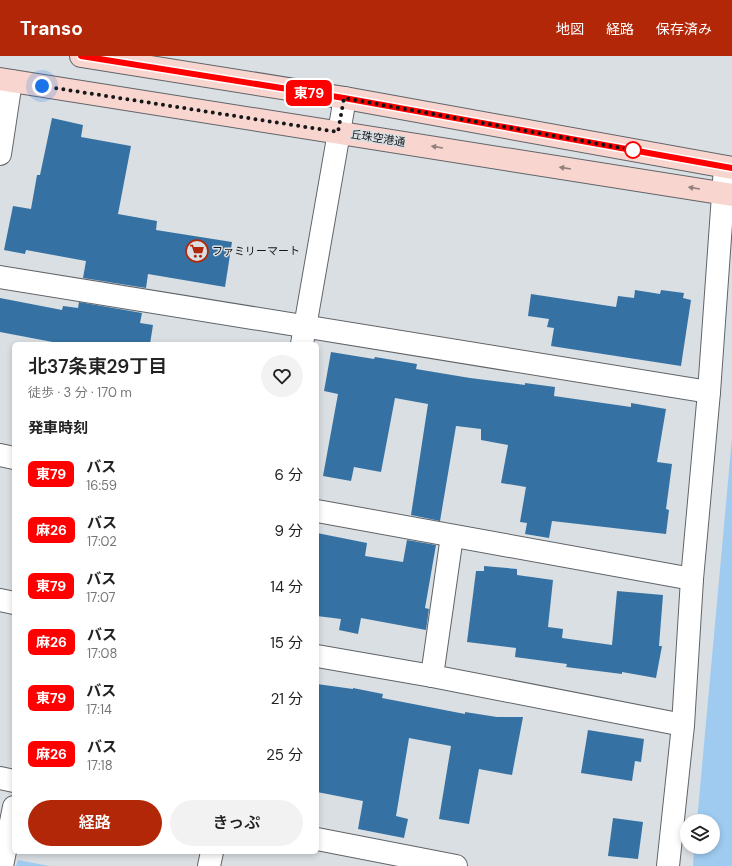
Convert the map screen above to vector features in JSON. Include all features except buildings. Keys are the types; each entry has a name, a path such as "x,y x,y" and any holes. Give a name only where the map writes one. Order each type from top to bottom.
{"main road":[{"path":"81,56 344,98 729,167"},
{"name":"丘珠空港通","path":"5,80 727,194"}],"street":[{"path":"0,154 5,80"},
{"path":"303,336 344,98"},
{"path":"668,866 683,725 692,579 729,167"},
{"path":"0,277 303,336 709,392"},
{"path":"0,455 12,458"},
{"path":"319,511 692,579"},
{"path":"432,676 452,536"},
{"path":"0,600 12,603"},
{"path":"319,656 432,676 683,725"},
{"path":"0,778 12,781"},
{"path":"2,866 12,818"},
{"path":"319,839 456,866"},
{"path":"209,866 212,854"}],"shaded area":[{"path":"732,438 732,866 693,866 694,854 720,854 720,814 698,814"},
{"path":"18,860 49,866 16,866"}],"bus line":[{"name":"東79","path":"81,56 344,98 732,168"}],"place":[{"name":"ファミリーマート","path":"197,251"}],"route":[{"path":"42,86 338,132 344,98 633,150"}]}
